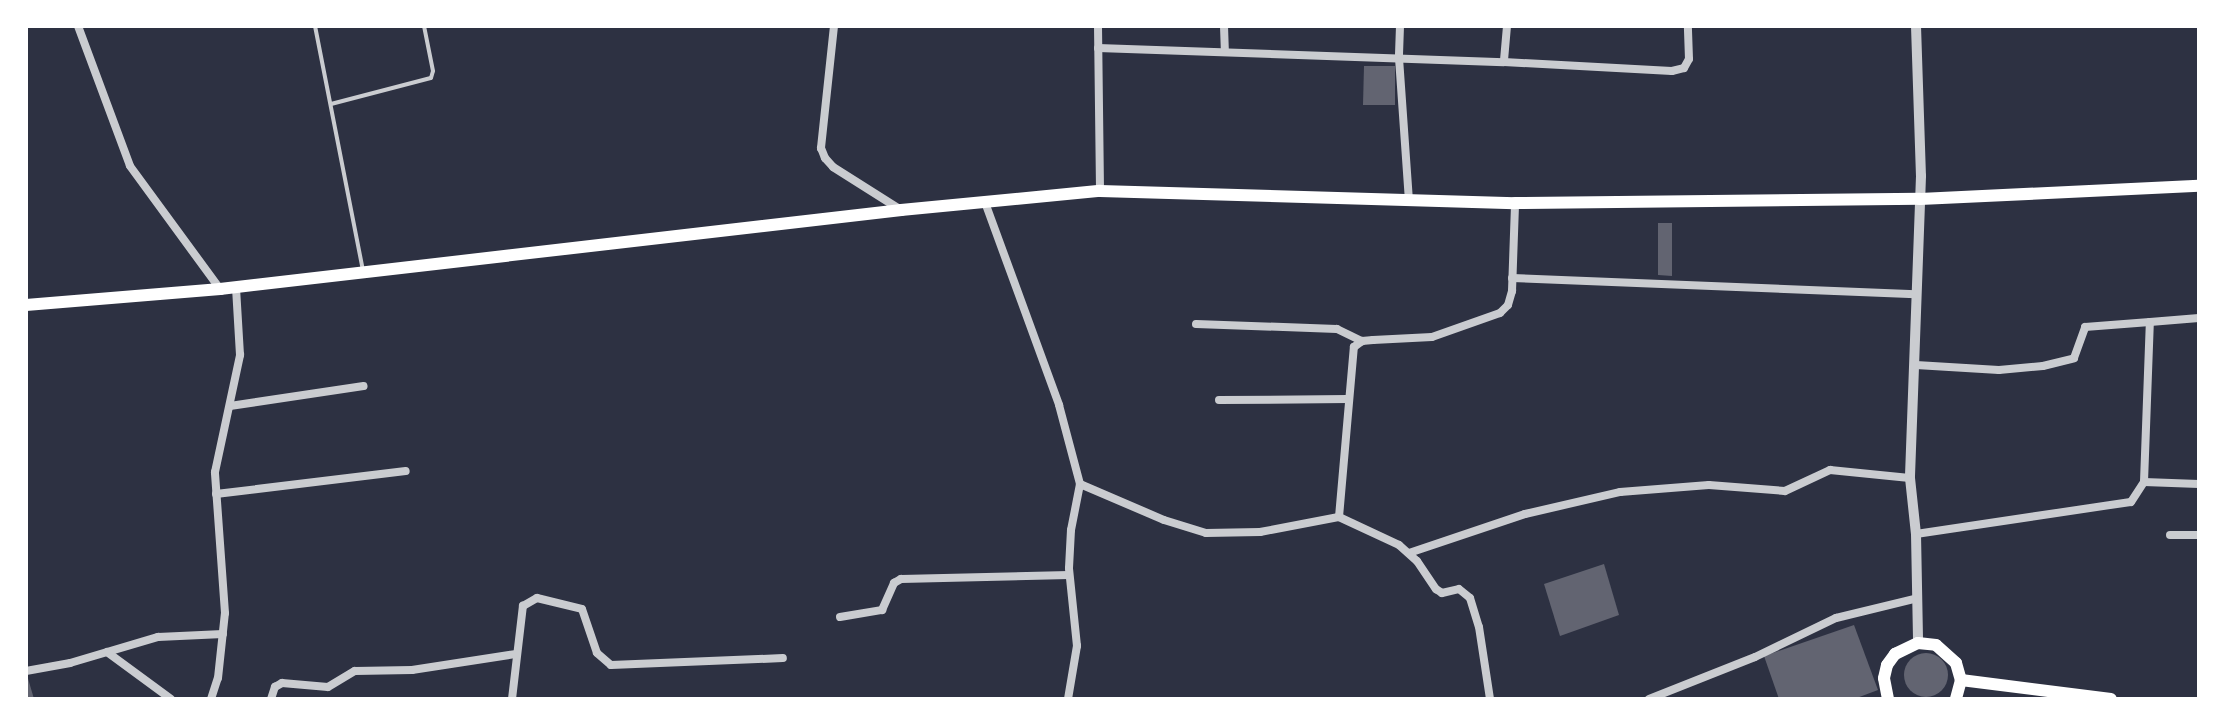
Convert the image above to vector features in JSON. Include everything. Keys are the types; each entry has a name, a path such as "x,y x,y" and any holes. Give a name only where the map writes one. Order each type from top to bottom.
{"main road":[{"path":"26,305 220,289 901,210 986,205 1100,191 1515,203 1920,199 2199,186"},
{"path":"1888,699 1884,678 1887,665 1895,654 1918,643 1936,645 1951,656 1961,680 1956,699"},
{"path":"1961,680 2111,699"}],"street":[{"path":"78,26 130,166 220,289"},
{"path":"834,26 821,148 833,167 901,210"},
{"path":"1098,26 1100,191"},
{"path":"1224,26 1225,51"},
{"path":"1400,26 1399,58 1410,202"},
{"path":"1504,62 1507,26"},
{"path":"1098,48 1672,71 1684,68 1689,59 1688,26"},
{"path":"1916,26 1920,199 1910,478 1916,534 1918,643"},
{"path":"1196,324 1337,329 1362,341 1432,337 1500,313 1508,305 1512,278 1515,203"},
{"path":"986,205 1059,405 1080,484 1071,530 1069,575 1077,646 1068,699"},
{"path":"1512,278 1916,294"},
{"path":"211,699 218,678 225,578 216,494 217,458 230,406 240,341 236,287"},
{"path":"1916,365 1999,370 2043,366 2074,358 2085,327 2199,318"},
{"path":"1916,534 2116,507 2138,497 2144,482 2150,322"},
{"path":"1339,517 1351,357 1354,347 1362,341"},
{"path":"230,406 364,386"},
{"path":"1219,400 1348,399"},
{"path":"1409,553 1525,514 1620,492 1709,485 1785,491 1830,470 1910,478"},
{"path":"216,494 406,471"},
{"path":"2144,482 2199,484"},
{"path":"1080,484 1164,520 1206,533 1260,532 1339,517 1409,553 1436,589 1442,593 1459,589 1470,598 1479,627 1490,699"},
{"path":"2170,535 2199,535"},
{"path":"840,617 882,610 894,583 901,579 1069,575"},
{"path":"512,699 523,606 537,598 582,609 597,653 611,665 783,658"},
{"path":"1649,699 1755,657 1836,618 1918,598"},
{"path":"26,671 158,637 223,634"},
{"path":"107,652 171,699"},
{"path":"271,699 275,687 282,683 328,687 355,671 412,670 515,654"}],"lane":[{"path":"315,26 363,273"},
{"path":"331,104 428,81 433,71 424,26"}],"building":[{"path":"1364,66 1395,66 1395,105 1363,105"},
{"path":"1658,223 1672,223 1672,276 1658,275"},
{"path":"1604,564 1619,615 1560,636 1544,584"},
{"path":"1854,625 1878,690 1854,699 1779,699 1764,656"},
{"path":"1926,653 1941,660 1948,675 1941,690 1926,697 1911,690 1904,675 1911,660"},
{"path":"27,675 34,699 26,699"}]}
